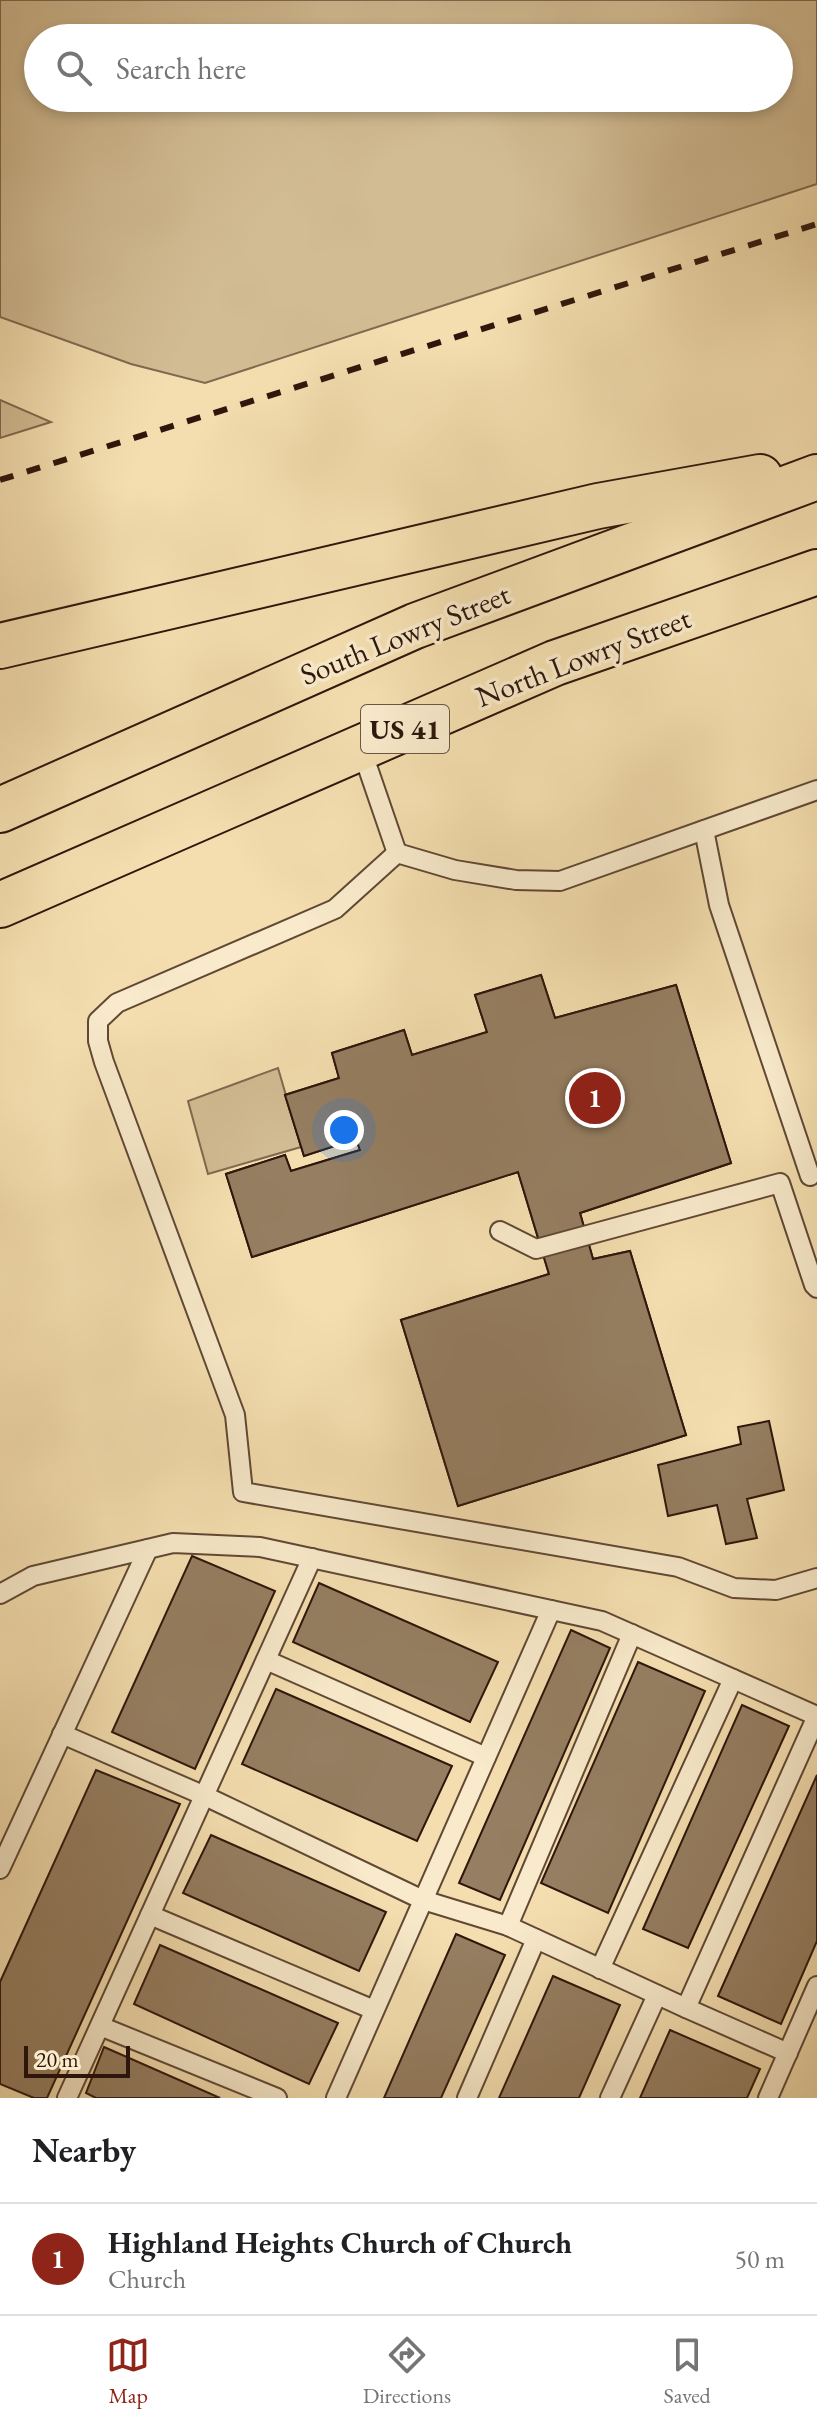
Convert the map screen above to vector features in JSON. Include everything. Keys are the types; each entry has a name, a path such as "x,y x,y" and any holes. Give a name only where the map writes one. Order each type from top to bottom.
{"main road":[{"path":"0,646 598,506 817,466"},
{"name":"South Lowry Street","path":"0,810 415,626 817,477"},
{"name":"North Lowry Street","path":"0,905 555,663 817,572"}],"lane":[{"path":"361,748 397,853"},
{"path":"397,853 455,870 516,880 560,881 817,790"},
{"path":"704,830 719,905 810,1176"},
{"path":"397,853 335,909 117,1003 98,1021 98,1041 104,1062 235,1415 243,1492 678,1567 734,1588 776,1590 817,1578"},
{"path":"500,1231 536,1249 780,1183 817,1288"},
{"path":"0,1594 33,1576 173,1543 260,1547 602,1621 817,1716 686,2008"},
{"path":"0,1869 148,1549"},
{"path":"67,2098 312,1558"},
{"path":"336,2098 551,1610"},
{"path":"508,1926 632,1634"},
{"path":"266,1660 486,1757"},
{"path":"600,1969 733,1679"},
{"path":"62,1734 205,1796 423,1900 508,1926 788,2053"},
{"path":"150,1915 374,2010"},
{"path":"467,2098 536,1939"},
{"path":"768,2098 817,1986"},
{"path":"610,2098 657,1995"},
{"path":"100,2026 277,2098"}],"shaded area":[{"path":"0,0 817,0 817,184 205,383 131,364 0,317"},
{"path":"0,400 51,422 0,438"},
{"path":"278,1068 301,1147 208,1174 188,1101"}],"building":[{"path":"541,975 555,1018 676,985 731,1163 580,1213 593,1259 630,1251 686,1435 458,1506 401,1320 549,1274 518,1172 252,1257 226,1174 285,1155 291,1171 360,1150 356,1139 304,1156 285,1095 339,1078 332,1053 404,1030 412,1055 487,1032 475,995"},
{"path":"541,975 555,1018 676,985 731,1163 580,1213 593,1259 630,1251 686,1435 458,1506 401,1320 549,1274 518,1172 252,1257 226,1174 285,1155 291,1171 360,1150 356,1139 304,1156 285,1095 339,1078 332,1053 404,1030 412,1055 487,1032 475,995"},
{"path":"769,1421 784,1490 747,1499 757,1538 726,1544 717,1505 668,1516 658,1465 741,1444 738,1427"},
{"path":"192,1556 275,1591 195,1769 112,1732"},
{"path":"319,1583 498,1662 470,1722 293,1642"},
{"path":"571,1630 610,1648 500,1900 459,1883"},
{"path":"638,1662 705,1691 608,1913 541,1883"},
{"path":"276,1689 452,1766 417,1841 242,1764"},
{"path":"742,1705 789,1726 688,1948 643,1929"},
{"path":"96,1770 180,1804 47,2098 34,2098 0,2084 0,1982"},
{"path":"817,1775 817,1941 781,2024 718,1996"},
{"path":"211,1835 386,1912 359,1971 183,1893"},
{"path":"456,1934 505,1955 441,2098 384,2098"},
{"path":"160,1945 338,2023 309,2084 134,2004"},
{"path":"553,1976 620,2005 579,2098 499,2098"},
{"path":"670,2030 760,2069 747,2098 640,2098"},
{"path":"104,2047 220,2098 96,2098 86,2093"}],"railway":[{"path":"0,480 817,224"}],"place":[{"name":"Highland Heights Church of Church","path":"595,1098"}]}
